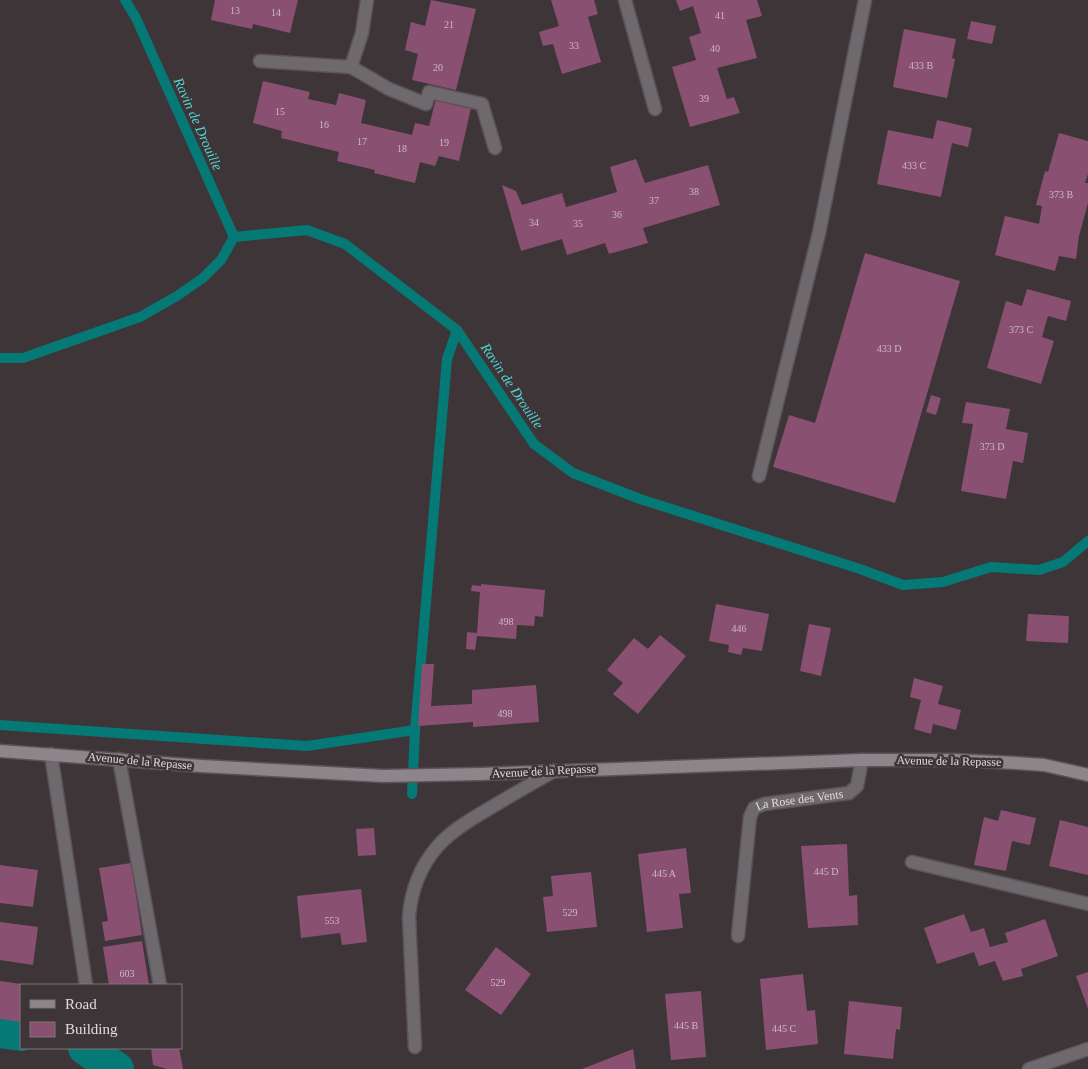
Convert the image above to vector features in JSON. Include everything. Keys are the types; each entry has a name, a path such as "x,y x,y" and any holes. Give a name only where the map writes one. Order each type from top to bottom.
{"street":[{"path":"351,67 362,33 367,0"},
{"path":"625,0 655,109"},
{"path":"759,476 819,233 865,0"},
{"path":"260,61 351,67 389,89 426,104 428,92 482,104 496,148"},
{"name":"Avenue de la Repasse","path":"0,751 201,766 384,776 862,760 954,760 1016,763 1044,765 1088,775"},
{"path":"51,754 86,984"},
{"path":"119,759 160,984"},
{"name":"La Rose des Vents","path":"738,936 750,818 754,808 764,804 849,793 857,786 862,760"},
{"path":"415,1047 409,917 412,892 423,866 437,847 463,825 554,771"},
{"path":"912,862 1088,904"},
{"path":"1029,1069 1088,1049"}],"building":[{"path":"215,0 298,0 290,33 253,24 252,29 211,20"},
{"path":"431,0 476,9 456,90 412,80 418,54 405,50 411,22 425,26"},
{"path":"551,0 594,0 598,14 588,17 601,62 562,74 553,44 543,46 539,32 559,26"},
{"path":"676,0 757,0 762,16 746,20 757,58 717,68 727,99 734,97 740,113 690,127 672,67 696,60 689,37 701,33 693,6 680,11"},
{"path":"971,21 996,26 992,44 967,39"},
{"path":"904,29 956,39 952,58 955,59 947,98 893,87"},
{"path":"263,81 310,92 308,99 336,105 339,93 366,100 361,123 412,135 415,123 429,126 436,99 471,108 459,161 439,156 435,166 420,162 415,183 374,173 375,170 337,161 339,152 281,138 282,131 253,123"},
{"path":"937,120 972,128 968,147 952,143 941,197 877,184 888,130 933,139"},
{"path":"1059,133 1088,141 1088,174 1085,183 1088,183 1088,203 1079,236 1076,259 1059,256 1055,271 995,255 1005,216 1039,224 1042,206 1036,205 1045,171 1048,172"},
{"path":"636,159 645,183 708,165 720,205 643,228 648,243 609,254 605,243 567,255 562,239 521,251 502,185 516,191 522,205 562,193 566,207 617,192 610,167"},
{"path":"865,253 960,281 895,503 773,467 789,415 815,423"},
{"path":"1027,289 1071,301 1066,321 1048,316 1042,337 1054,341 1041,384 987,368 1006,301 1022,306"},
{"path":"931,395 941,398 936,415 926,412"},
{"path":"966,402 1010,409 1006,429 1028,433 1023,463 1013,461 1006,499 961,491 973,424 962,423"},
{"path":"481,584 545,590 543,617 535,616 534,626 517,625 516,639 477,636 475,650 466,649 467,632 477,633 480,592 471,591 472,585 481,586"},
{"path":"716,604 769,614 762,651 743,648 741,655 728,652 729,645 709,641"},
{"path":"1028,614 1069,616 1068,643 1026,641"},
{"path":"809,624 831,628 821,676 800,671"},
{"path":"660,635 686,656 638,714 613,694 623,683 607,670 634,638 648,649"},
{"path":"422,664 434,664 431,706 472,704 472,690 536,685 539,722 473,727 473,722 418,726"},
{"path":"914,678 943,686 938,704 961,710 956,730 933,724 931,734 914,729 921,700 910,697"},
{"path":"1001,810 1036,818 1030,845 1012,841 1006,871 974,865 984,817 998,821"},
{"path":"1060,820 1088,827 1088,875 1049,866"},
{"path":"374,828 376,855 358,856 356,829"},
{"path":"847,844 849,896 857,895 858,925 808,928 801,846"},
{"path":"686,848 691,893 679,894 683,928 647,932 638,854"},
{"path":"131,863 142,935 105,941 102,922 108,921 99,868"},
{"path":"0,865 38,870 33,907 0,903"},
{"path":"591,872 597,927 547,932 543,897 553,896 551,876"},
{"path":"361,889 367,942 342,945 340,933 301,938 297,896"},
{"path":"964,914 971,932 984,928 990,947 1008,942 1005,933 1045,919 1058,956 1021,969 1023,976 1003,981 995,961 979,966 974,952 937,964 924,928"},
{"path":"0,922 38,927 33,965 0,960"},
{"path":"142,941 149,984 109,984 103,947"},
{"path":"496,947 531,974 501,1015 465,990"},
{"path":"1088,972 1088,1009 1076,976"},
{"path":"803,974 807,1011 815,1010 818,1044 766,1050 760,979"},
{"path":"0,981 21,984 20,1022 0,1019"},
{"path":"701,991 706,1057 671,1060 665,994"},
{"path":"849,1001 902,1007 900,1030 896,1029 893,1059 844,1054"},
{"path":"151,1049 179,1049 183,1069 167,1069 153,1065"},
{"path":"633,1049 636,1069 582,1069"}],"waterway":[{"name":"Ravin de Drouille","path":"125,0 136,18 234,237 307,230 345,244 457,330 534,444 573,473 640,499 860,569 903,585 943,582 991,567 1039,570 1063,562 1088,541"},
{"path":"0,358 23,358 140,317 177,296 203,278 221,260 234,237"},
{"path":"412,794 415,730 447,359 457,330"},
{"path":"0,725 307,746 415,730"},
{"path":"0,1031 20,1034"},
{"path":"87,1049 117,1069"}]}
